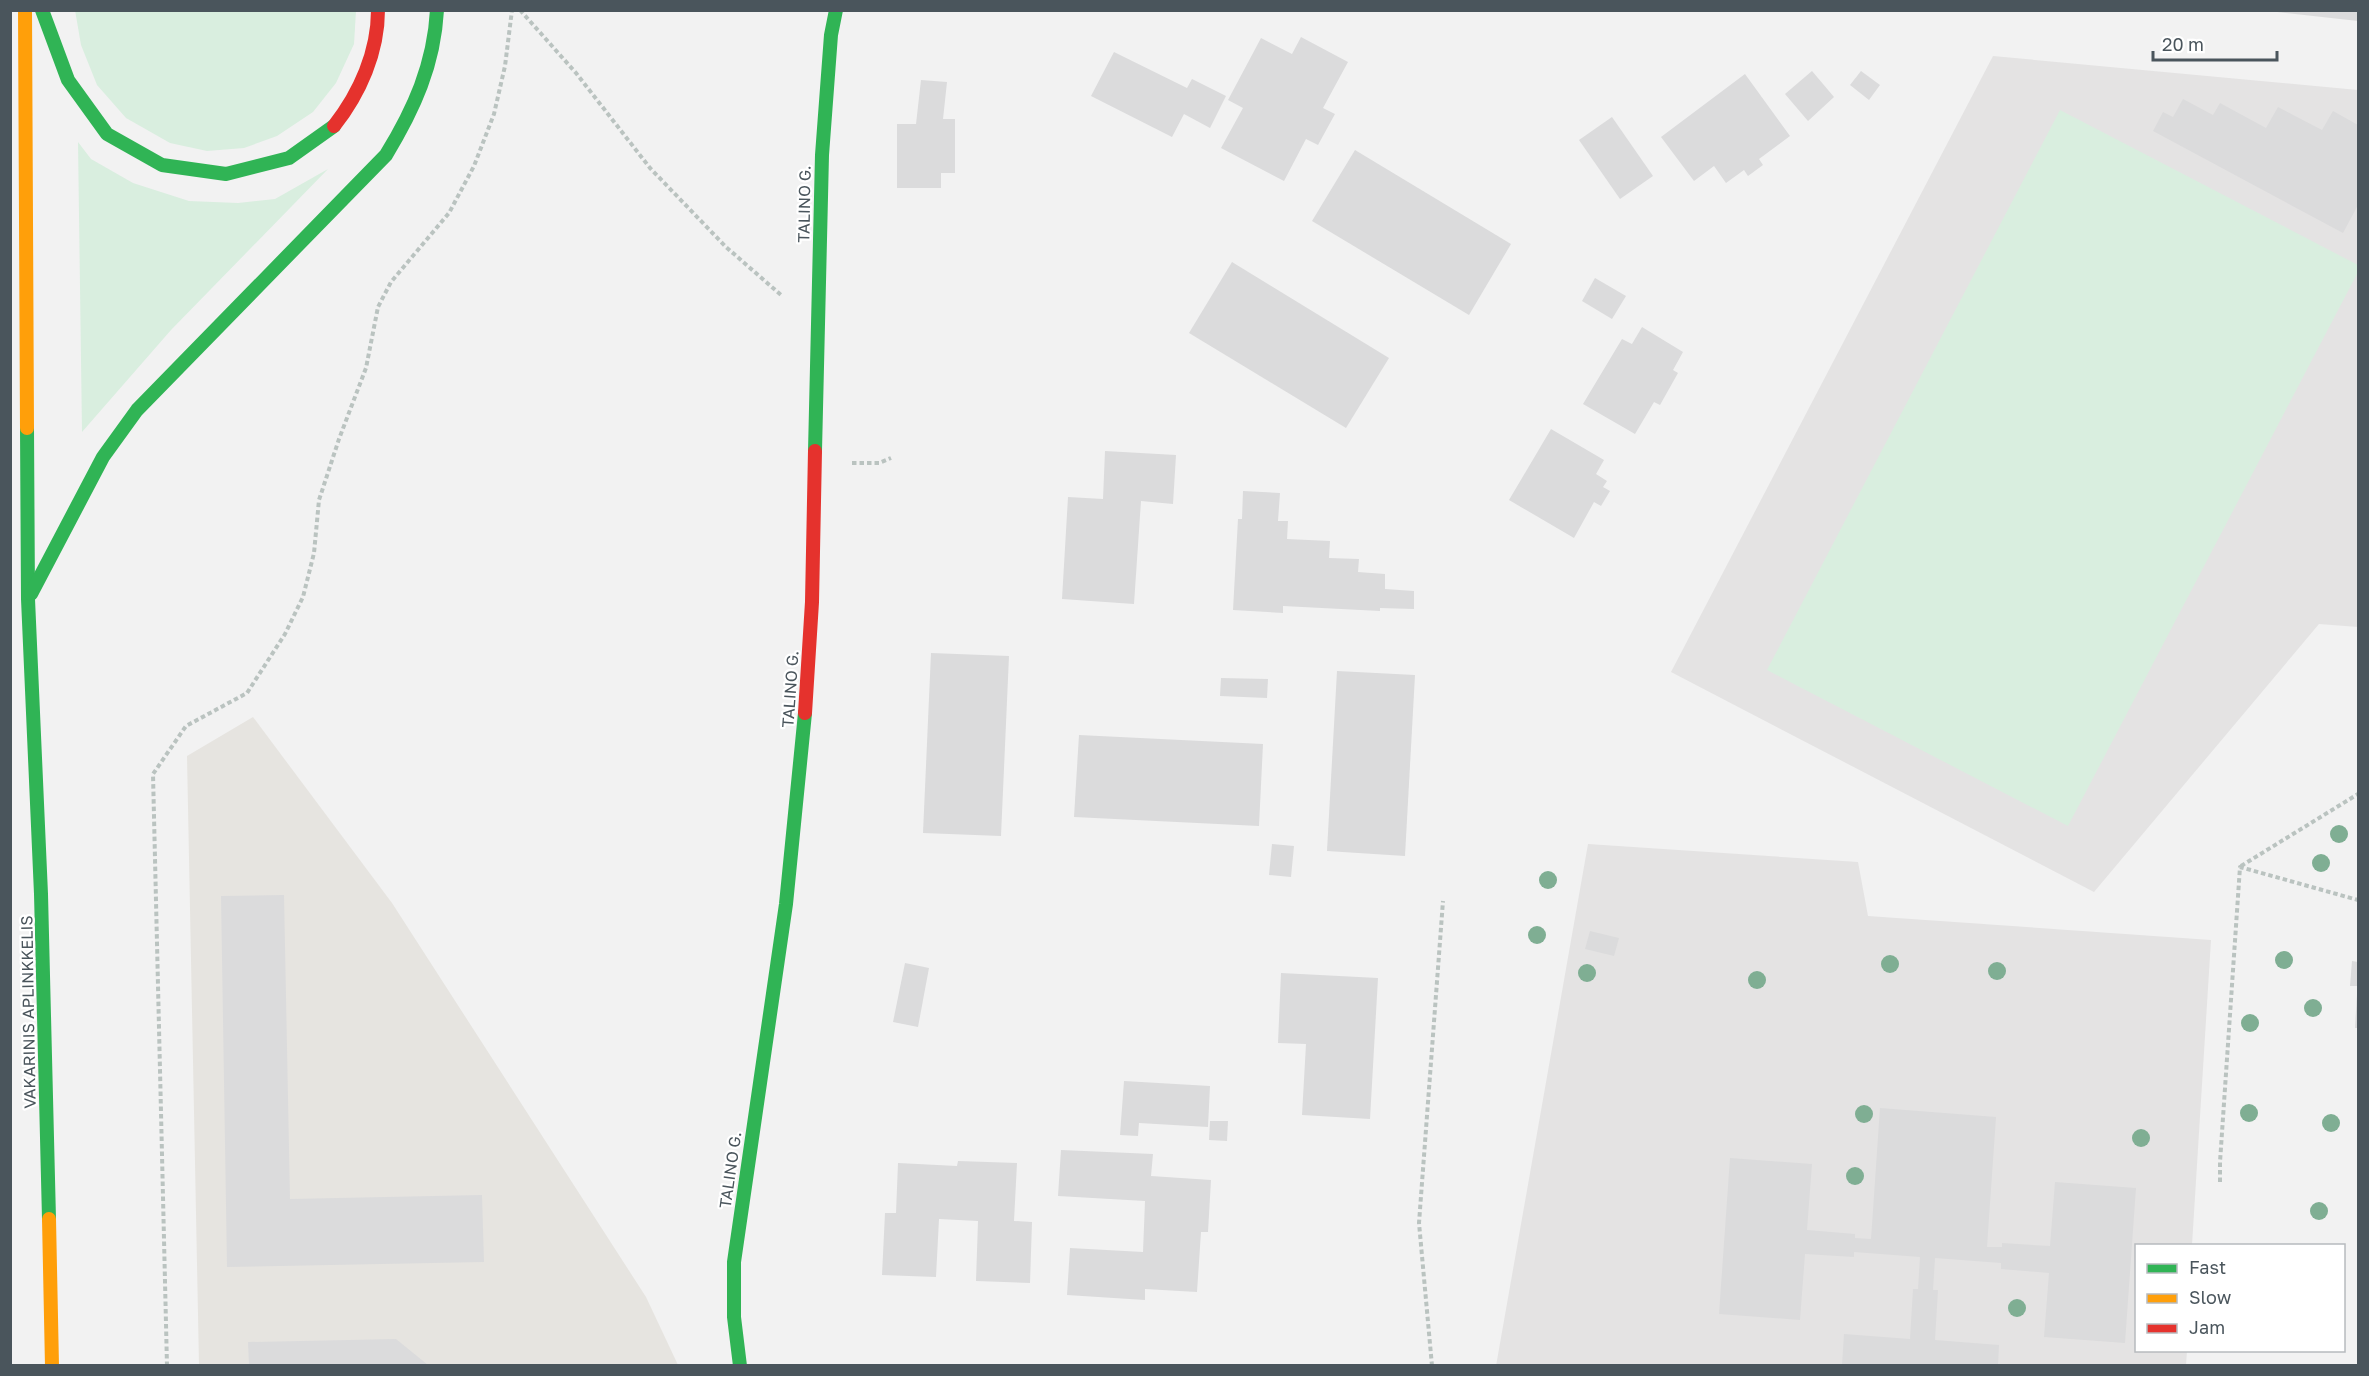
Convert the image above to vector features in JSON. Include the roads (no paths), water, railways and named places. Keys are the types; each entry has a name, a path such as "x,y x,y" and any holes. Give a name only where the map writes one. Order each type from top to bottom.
{"main road":[{"name":"VAKARINIS APLINKKELIS","path":"25,10 28,599 41,894 52,1365"},
{"path":"42,10 68,80 106,134 162,165 226,174 289,158 335,125 364,80 378,28 378,10"},
{"path":"28,599 103,457 137,410 386,155 412,114 430,67 437,10"},
{"name":"TALINO G.","path":"740,1365 734,1317 734,1262 786,904 808,688 822,155 831,35 836,10"}]}
